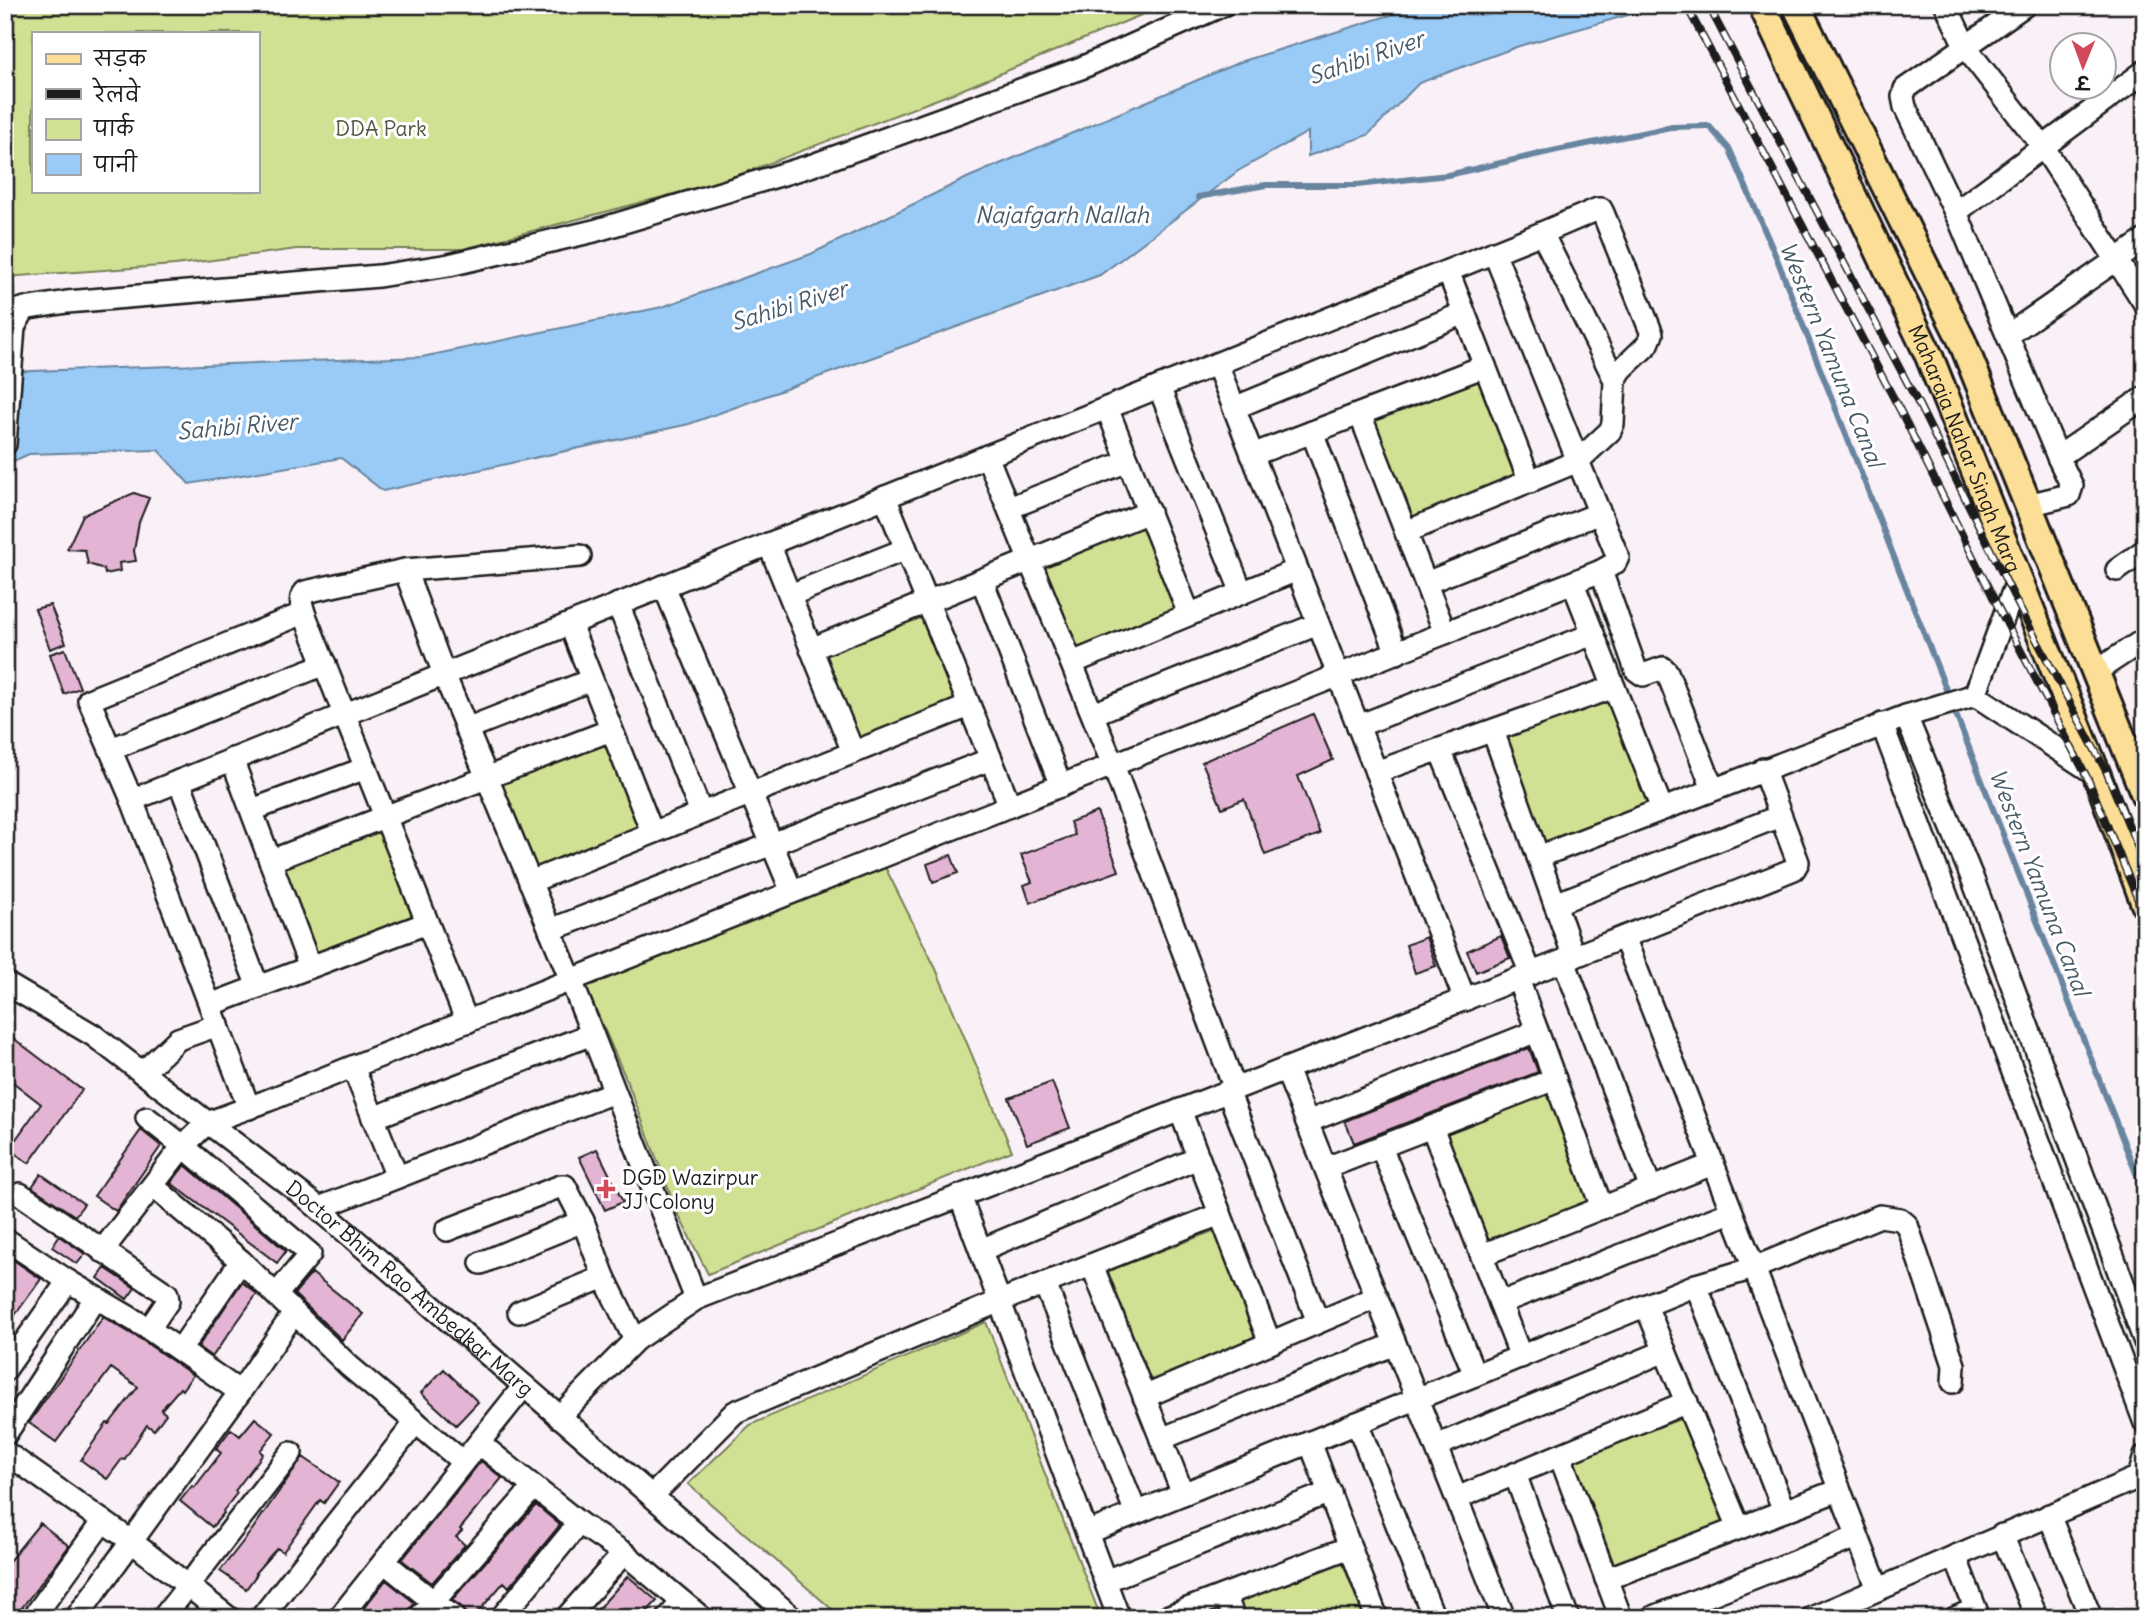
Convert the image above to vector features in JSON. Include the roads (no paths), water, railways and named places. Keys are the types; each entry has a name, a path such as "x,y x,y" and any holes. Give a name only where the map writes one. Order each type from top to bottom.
{"main road":[{"name":"Maharaja Nahar Singh Marg","path":"1763,7 1929,356 2097,775 2145,904"},
{"name":"Maharaja Nahar Singh Marg","path":"1800,8 1962,341 2145,795"}],"street":[{"path":"5,444 15,316 67,302 379,276 449,265 594,231 810,166 1082,68 1223,5"},
{"path":"1946,5 1966,48 2044,148 2145,304"},
{"path":"2025,5 1905,89 1903,97 1905,107 1958,216 2058,457 2073,486 2070,495 2028,505"},
{"path":"1958,216 1956,212 2145,71"},
{"path":"132,800 1601,209 1652,334 1647,344 1621,370 1615,380 1613,424 1610,431 1578,461 1406,532"},
{"path":"1542,233 1615,380"},
{"path":"2008,335 2145,240"},
{"path":"102,1251 183,1146 207,1123 1573,583 1615,563 1618,557 1494,252"},
{"path":"1448,271 1530,482"},
{"path":"1234,408 1464,313"},
{"path":"1217,364 1465,1000"},
{"path":"1252,456 1485,366"},
{"path":"1159,387 1242,593"},
{"path":"2058,457 2145,397"},
{"path":"1107,408 1189,614"},
{"path":"1360,414 1445,633"},
{"path":"1312,432 1396,653"},
{"path":"987,456 1113,765 1318,1322"},
{"path":"1009,508 1128,461"},
{"path":"885,497 1010,806"},
{"path":"811,649 1149,512"},
{"path":"1426,583 1600,513"},
{"path":"769,544 853,752"},
{"path":"790,595 906,549"},
{"path":"2117,570 2145,550"},
{"path":"467,1022 304,613 301,596 305,592 405,570 580,556"},
{"path":"405,570 444,674 571,980 696,1299"},
{"path":"1072,663 1297,570"},
{"path":"1601,571 1636,670 1643,675 1663,668 1667,672 1713,789"},
{"path":"1970,697 2018,578"},
{"path":"982,580 1061,786"},
{"path":"1573,583 1662,809"},
{"path":"664,586 792,892"},
{"path":"618,604 701,813"},
{"path":"249,1108 132,800 90,702 91,698 304,613"},
{"path":"570,624 652,832"},
{"path":"1093,714 1318,624"},
{"path":"1358,726 1593,634"},
{"path":"2095,672 2145,639"},
{"path":"111,749 325,664"},
{"path":"466,729 592,680"},
{"path":"1376,772 1614,687"},
{"path":"1538,857 1882,724 1970,697 2097,775"},
{"path":"530,882 969,706"},
{"path":"1914,713 1973,880 2145,1342"},
{"path":"1882,724 2145,1423"},
{"path":"270,861 611,730"},
{"path":"1493,731 1555,904 1569,959 1651,1189"},
{"path":"1440,750 1524,976 1537,1031 1602,1208"},
{"path":"232,759 310,967"},
{"path":"550,930 991,759"},
{"path":"251,810 366,768"},
{"path":"559,1417 635,1340 696,1299 1794,869 1798,862 1763,769"},
{"path":"179,781 258,987"},
{"path":"1555,904 1780,817"},
{"path":"210,1005 427,923"},
{"path":"1624,937 1878,1589"},
{"name":"Doctor Bhim Rao Ambedkar Marg","path":"5,984 93,1035 319,1208 793,1618"},
{"path":"142,1073 178,1039 218,1025"},
{"path":"1307,1122 1537,1031"},
{"path":"373,1118 592,1034"},
{"path":"353,1067 397,1177"},
{"path":"1286,1069 1504,1618"},
{"path":"1326,1168 1555,1079"},
{"path":"319,1208 614,1092"},
{"path":"1180,1111 1270,1343"},
{"path":"147,1118 310,1254 276,1295"},
{"path":"1432,1127 1521,1357"},
{"path":"1381,1147 1475,1375"},
{"path":"981,1250 1198,1157"},
{"path":"1482,1255 1713,1164"},
{"path":"153,1186 241,1261 349,1366 463,1462"},
{"path":"447,1230 561,1186 568,1189 604,1277 635,1340"},
{"path":"20,1194 167,1294 168,1301 149,1329"},
{"path":"960,1196 1119,1618"},
{"path":"1500,1303 1731,1212"},
{"path":"652,1496 735,1412 1000,1301 1220,1214"},
{"path":"1087,1533 1696,1285 1755,1268 1880,1216 1900,1219 1907,1225 1954,1365 1954,1382"},
{"path":"481,1263 583,1221"},
{"path":"5,1239 68,1281 149,1329 240,1392"},
{"path":"180,1350 241,1261"},
{"path":"1092,1265 1182,1494"},
{"path":"519,1312 604,1277"},
{"path":"5,1370 68,1281"},
{"path":"1045,1284 1136,1513"},
{"path":"1696,1285 1784,1511"},
{"path":"5,1435 96,1297"},
{"path":"1144,1397 1377,1297"},
{"path":"1646,1306 1739,1528"},
{"path":"76,1618 294,1313"},
{"path":"1161,1439 1395,1344"},
{"path":"1436,1446 1665,1351"},
{"path":"339,1618 524,1386"},
{"path":"1457,1499 1687,1402"},
{"path":"261,1618 416,1422"},
{"path":"1357,1423 1434,1618"},
{"path":"1310,1442 1377,1618"},
{"path":"479,1443 579,1522 624,1553 702,1618"},
{"path":"5,1452 131,1541 229,1618"},
{"path":"163,1618 291,1452"},
{"path":"1559,1456 1621,1618"},
{"path":"1812,1618 2049,1515 2142,1478 2145,1456"},
{"path":"1515,1474 1569,1618"},
{"path":"419,1618 534,1487"},
{"path":"1606,1578 1839,1490"},
{"path":"1105,1581 1330,1492"},
{"path":"2049,1515 2091,1618"},
{"path":"33,1618 103,1521"},
{"path":"501,1618 579,1522"},
{"path":"2003,1535 2037,1618"},
{"path":"1651,1618 1857,1536"},
{"path":"1171,1616 1350,1547"},
{"path":"566,1618 624,1553"},
{"path":"1955,1556 1977,1614 1955,1618"},
{"path":"384,1562 454,1618"},
{"path":"1225,1595 1234,1618"},
{"path":"668,1618 682,1601"}],"water":[{"name":"Najafgarh Nallah","path":"1422,5 1663,5 1519,46 1419,83 1368,135 1308,156 1308,132 1238,171 1100,275 689,424 383,491 341,458 189,484 158,450 29,454 5,465 5,372 422,357 662,307 811,254 969,177 1240,62"}],"waterway":[{"name":"Western Yamuna Canal","path":"1198,197 1266,185 1357,185 1448,175 1672,127 1709,126 1730,150 1777,259 2145,1196"}],"railway":[{"path":"1686,5 1901,412 1999,609 2088,779 2145,917"},
{"path":"1708,5 1918,403 2016,601 2106,771 2145,865"}],"place":[{"name":"DGD Wazirpur JJ Colony","path":"606,1189"}],"water label":[{"name":"Sahibi River","path":"1366,57"},
{"name":"Sahibi River","path":"789,305"},
{"name":"Sahibi River","path":"237,426"}],"park label":[{"name":"DDA Park","path":"381,128"}]}
